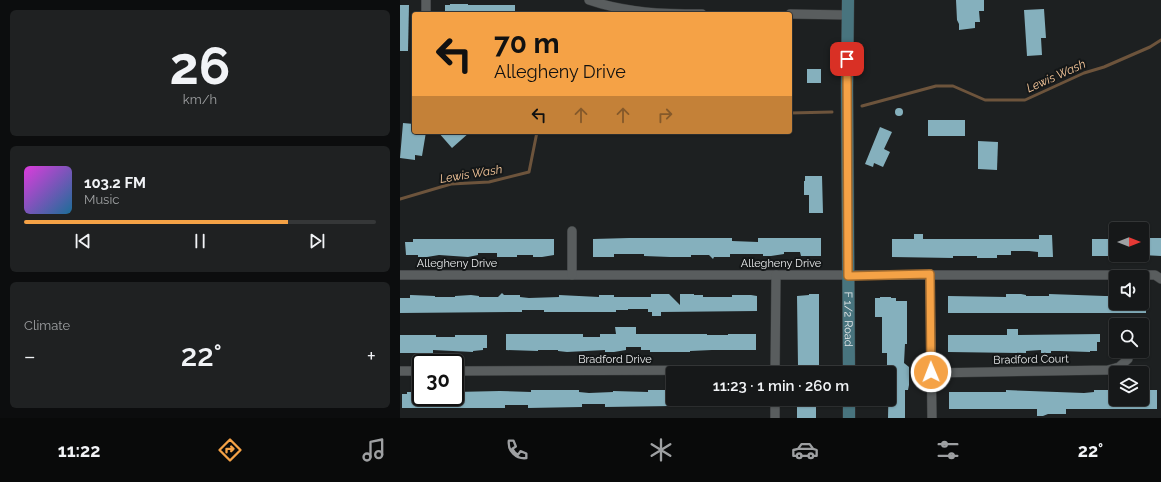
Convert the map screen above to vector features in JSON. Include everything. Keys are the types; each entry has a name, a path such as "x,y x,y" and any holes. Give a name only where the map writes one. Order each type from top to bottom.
{"street":[{"path":"426,0 426,12"},
{"path":"589,0 607,6 635,12"},
{"name":"F 1/2 Road","path":"848,0 847,96 849,366"},
{"path":"792,14 848,15"},
{"path":"572,231 572,275"},
{"path":"930,274 932,418"},
{"name":"Allegheny Drive","path":"400,275 1155,275 1161,279"},
{"path":"775,366 776,275"},
{"name":"Bradford Court","path":"931,372 1108,370 1119,367 1128,359"},
{"path":"400,371 412,371"},
{"name":"Bradford Drive","path":"464,371 666,372"},
{"path":"775,406 775,418"},
{"path":"849,406 849,418"}],"building":[{"path":"956,0 984,0 984,11 979,11 980,22 975,22 975,28 959,30"},
{"path":"400,5 409,5 408,51 400,51"},
{"path":"445,5 515,5 515,12 445,12"},
{"path":"1044,9 1046,38 1041,38 1042,55 1027,56 1024,10"},
{"path":"807,69 821,69 821,83 807,83"},
{"path":"897,108 901,108 903,112 901,116 897,116 895,114 895,110"},
{"path":"928,120 965,120 965,136 928,136"},
{"path":"403,123 412,124 412,134 426,134 422,156 415,155 415,160 400,158"},
{"path":"880,127 892,132 884,149 890,152 883,167 874,163 873,167 865,164"},
{"path":"440,134 468,134 452,148"},
{"path":"978,141 998,142 997,170 978,169"},
{"path":"805,176 822,176 823,213 809,213 809,195 804,195"},
{"path":"914,234 923,234 923,239 1039,239 1039,235 1052,235 1053,257 1038,257 1038,252 1011,251 1011,255 997,255 997,258 977,258 977,256 953,256 953,258 892,257 892,239 914,239"},
{"path":"732,238 732,241 758,242 758,238 821,238 821,256 801,256 800,252 784,252 784,254 771,256 763,256 763,254 730,254 730,257 714,257 713,259 709,255 670,257 644,256 644,254 614,254 614,257 593,257 593,239"},
{"path":"1149,238 1161,238 1161,256 1149,255"},
{"path":"413,239 554,239 554,255 542,257 533,257 533,255 517,255 517,257 497,257 497,253 478,253 478,255 468,257 439,255 418,257 418,255 406,255 405,242 413,242"},
{"path":"1092,239 1109,239 1109,256 1092,256"},
{"path":"502,293 504,295 520,295 520,297 529,298 559,297 559,295 651,297 651,294 669,294 680,305 680,294 703,295 703,297 732,297 732,295 751,295 757,296 757,311 661,312 661,316 652,316 652,312 648,312 648,309 616,310 616,312 544,312 544,310 522,310 522,312 400,313 400,298 410,298 410,295 435,297 471,295 479,297 498,297"},
{"path":"819,294 819,366 798,366 797,296"},
{"path":"1006,294 1021,294 1026,296 1049,296 1049,294 1109,296 1109,310 1146,310 1146,313 948,313 948,296 1006,297"},
{"path":"891,297 896,298 896,301 907,301 907,344 905,344 904,363 909,367 909,385 908,390 905,390 905,418 888,418 888,406 896,406 896,366 887,366 887,353 882,353 882,317 875,317 875,298"},
{"path":"615,327 636,327 636,334 756,334 756,350 650,352 650,350 641,350 641,347 626,347 626,350 614,352 605,352 605,350 567,352 558,350 506,350 506,334 583,334 583,337 600,337 600,334 616,334"},
{"path":"1007,329 1018,329 1018,335 1100,334 1100,342 1097,342 1097,351 1090,352 1051,351 1051,353 1041,353 1041,350 1026,351 1026,353 948,352 948,335 1007,335"},
{"path":"400,335 436,335 436,337 455,337 455,335 487,335 487,348 473,352 433,350 433,353 400,353"},
{"path":"531,390 579,390 579,392 589,393 613,391 648,392 648,390 666,390 666,406 673,406 605,407 605,404 582,404 582,407 528,408 528,405 505,405 505,408 402,408 402,394 407,394 407,392 412,392 412,406 464,406 464,392 531,392"},
{"path":"1006,390 1084,393 1094,392 1094,390 1109,390 1109,406 1149,406 1149,390 1157,390 1157,409 1066,409 1066,414 1048,414 1037,416 1037,409 949,409 949,392 1006,392"},
{"path":"678,406 713,406 713,407"},
{"path":"733,406 757,406 757,407"},
{"path":"797,406 816,406 816,418 797,418"}],"waterway":[{"name":"Lewis Wash","path":"862,106 936,86 953,86 985,100 1025,100 1084,73 1104,67 1150,47 1161,40"},
{"name":"Lewis Wash","path":"792,113 832,112"},
{"name":"Lewis Wash","path":"400,199 451,184 489,182 529,172 537,134"}],"route":[{"path":"847,59 848,276 930,274 931,372"}]}
